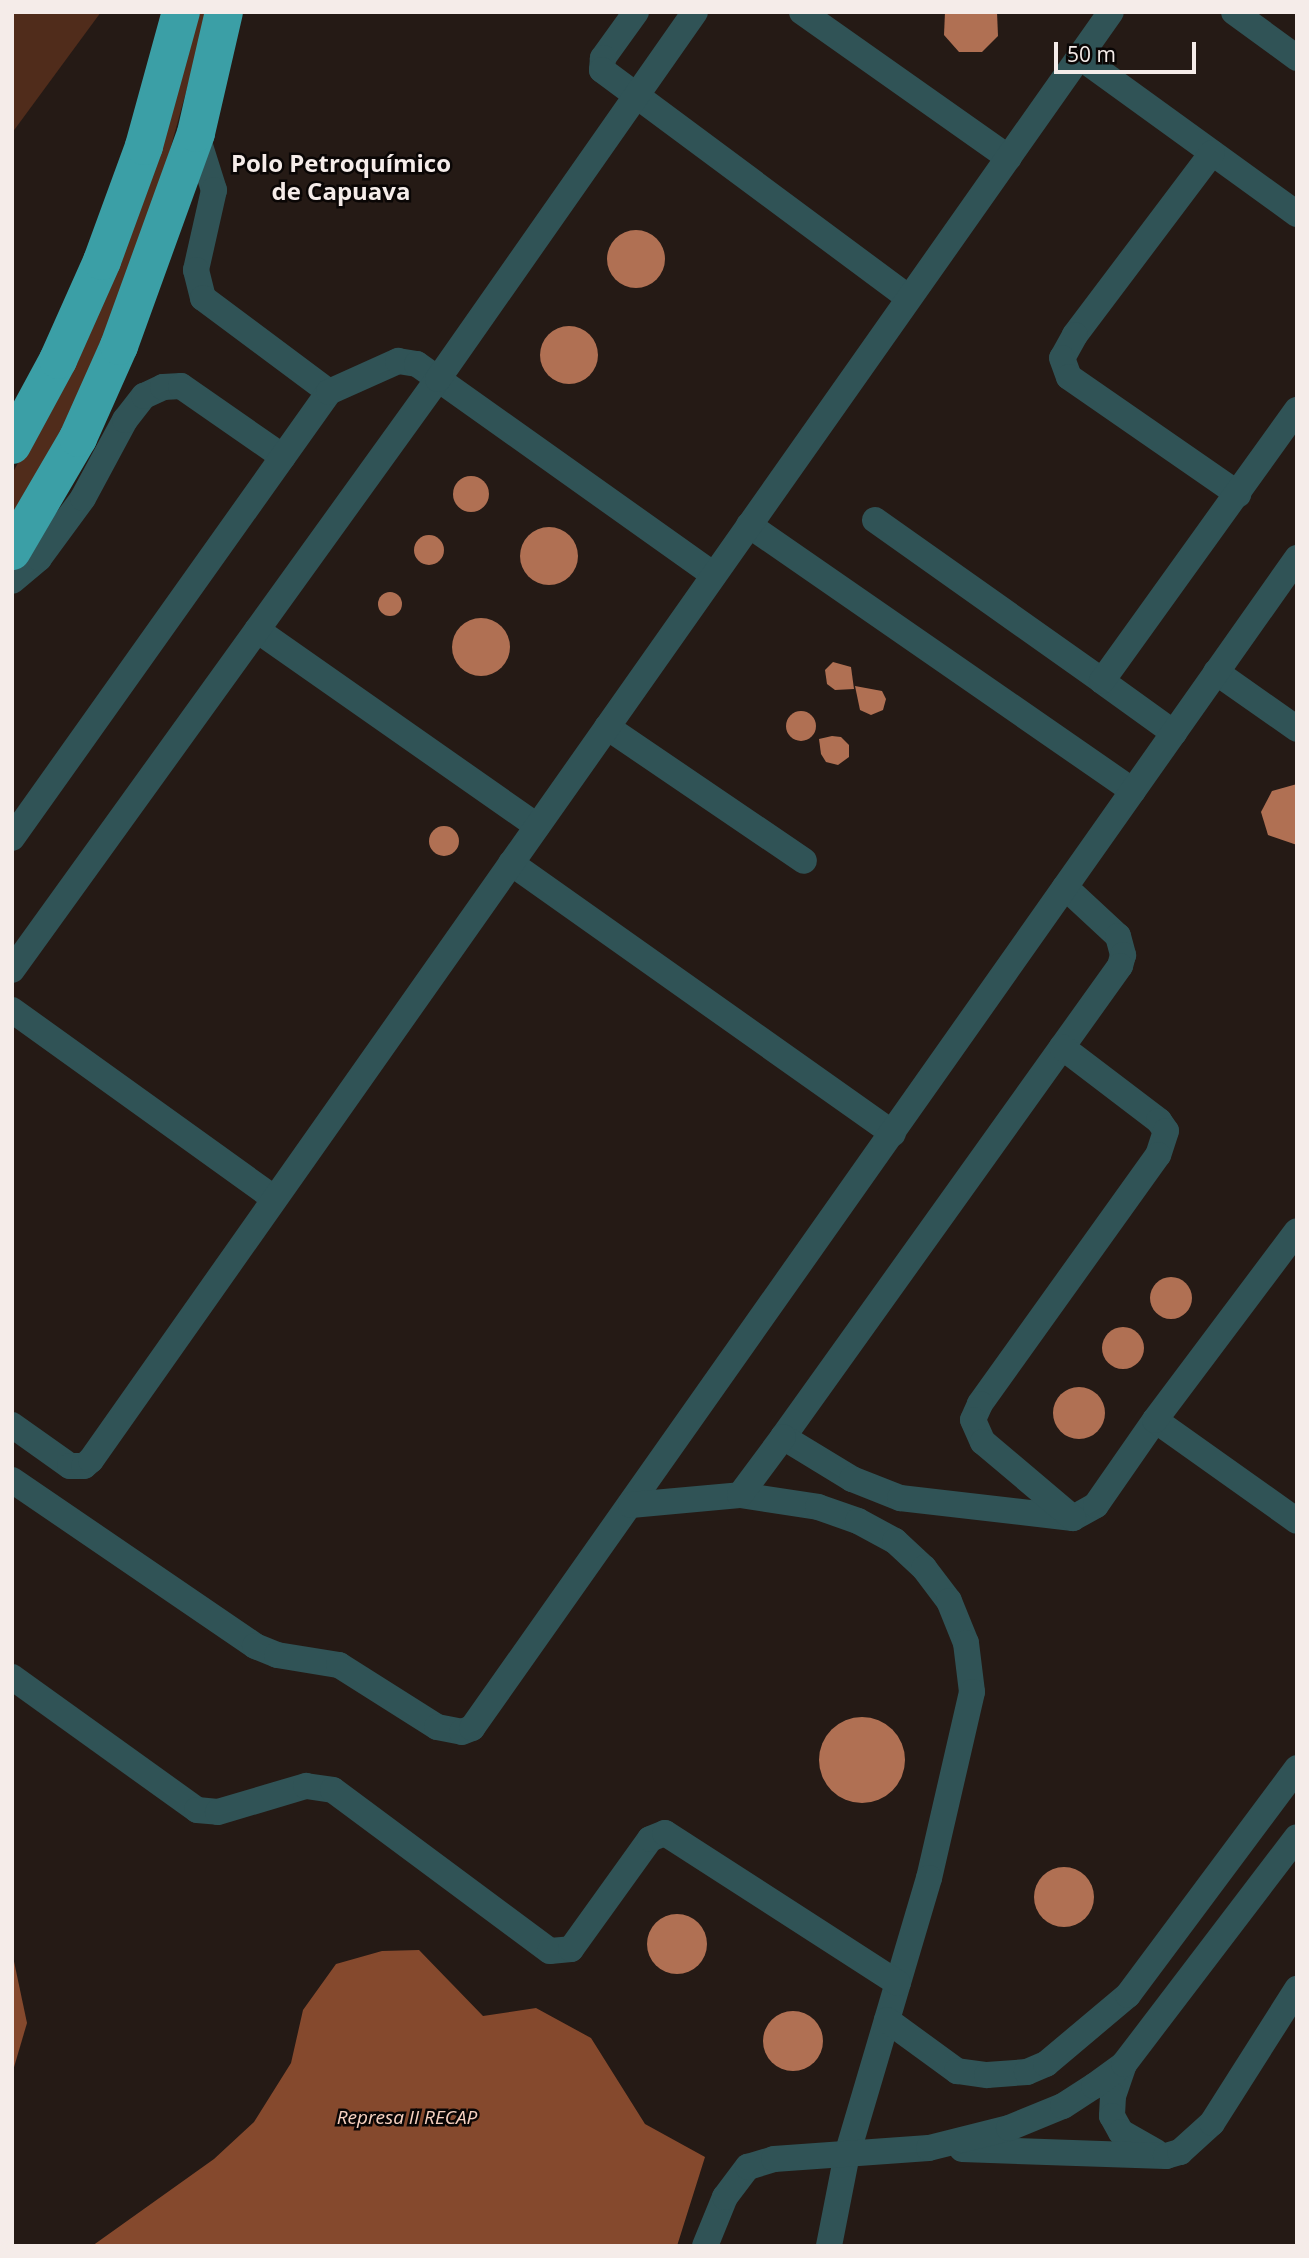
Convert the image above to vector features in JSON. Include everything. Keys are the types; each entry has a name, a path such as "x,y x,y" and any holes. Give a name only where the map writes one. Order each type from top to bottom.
{"highway":[{"path":"12,445 58,360 102,261 144,146 181,12"},
{"path":"12,551 59,473 108,371 168,221 196,133 224,12"}],"lane":[{"path":"211,77 234,12"},
{"path":"636,12 601,66 634,98 909,299"},
{"path":"12,970 438,379 695,12"},
{"path":"802,12 1009,158"},
{"path":"12,1425 70,1466 84,1466 1111,12"},
{"path":"1234,12 1297,58"},
{"path":"1080,57 1297,214"},
{"path":"196,133 214,190 197,270 203,299 329,392"},
{"path":"1212,153 1075,335 1062,358 1069,377 1238,494"},
{"path":"12,838 329,392 398,361 417,364 714,575"},
{"path":"12,581 39,558 83,498 125,420 144,396 163,387 181,386 283,457"},
{"path":"1102,681 1297,410"},
{"path":"874,520 1174,733"},
{"path":"749,526 1133,791"},
{"path":"12,1480 255,1646 277,1655 340,1665 437,1727 462,1732 483,1716 1297,558"},
{"path":"257,630 537,826"},
{"path":"1216,672 1297,729"},
{"path":"607,727 804,861"},
{"path":"511,863 893,1133"},
{"path":"740,1495 1120,966 1123,955 1118,936 1065,887"},
{"path":"12,1010 274,1198"},
{"path":"1062,1047 1159,1121 1166,1131 1158,1155 980,1404 973,1420 973,1429 983,1442 1073,1518"},
{"path":"783,1437 878,1492 1073,1518 1096,1506 1155,1420 1297,1231"},
{"path":"1155,1420 1297,1521"},
{"path":"631,1505 740,1495 818,1507 858,1521 895,1541 924,1568 948,1601 966,1643 972,1692 964,1742 898,1983 847,2154 829,2246"},
{"path":"12,1678 197,1810 218,1812 306,1786 332,1790 550,1951 571,1949 650,1839 664,1833 898,1983"},
{"path":"887,2021 957,2071 987,2075 1027,2072 1046,2064 1128,1995 1297,1768"},
{"path":"929,2148 1009,2128 1063,2106 1124,2064 1297,1837"},
{"path":"705,2246 725,2197 748,2167 774,2159 929,2148 1166,2156 1196,2142 1212,2123 1297,1989"},
{"path":"1124,2064 1113,2096 1112,2116 1121,2132 1137,2146 1166,2156"}],"shaded area":[{"path":"12,12 101,12 12,133"},
{"path":"194,12 208,12 146,237 57,442 12,518 12,474 75,358"}],"water":[{"name":"Represa II RECAP","path":"419,1950 483,2016 536,2008 591,2038 645,2124 705,2157 677,2246 92,2246 214,2159 254,2122 291,2063 303,2010 336,1964 382,1951"},
{"path":"12,1952 27,2023 12,2074"}],"building":[{"path":"945,12 997,12 998,36 982,52 959,52 944,35"},
{"path":"636,230 647,232 660,243 665,259 663,270 652,283 636,288 625,286 612,275 607,259 609,248 620,235"},
{"path":"569,326 580,328 593,339 598,355 596,366 585,379 569,384 558,382 545,371 540,355 542,344 553,331"},
{"path":"471,476 484,481 489,494 484,507 471,512 458,507 453,494 458,481"},
{"path":"549,527 560,529 573,540 578,556 576,567 565,580 549,585 538,583 525,572 520,556 522,545 533,532"},
{"path":"429,535 435,536 443,544 443,556 435,564 429,565 423,564 415,556 414,550 415,544 423,536"},
{"path":"390,592 399,595 402,604 399,613 390,616 381,613 378,604 381,595"},
{"path":"481,618 492,620 505,631 510,647 508,658 497,671 481,676 470,674 457,663 452,647 454,636 465,623"},
{"path":"833,662 851,667 854,689 835,690 827,684 825,670"},
{"path":"855,686 882,691 886,699 883,710 871,715 860,710"},
{"path":"801,711 812,715 816,726 812,737 801,741 790,737 786,726 790,715"},
{"path":"841,737 849,745 849,757 838,765 826,762 821,754 819,739"},
{"path":"1297,784 1297,845 1268,835 1261,812 1272,791"},
{"path":"444,826 450,827 458,835 458,847 450,855 444,856 438,855 430,847 429,841 430,835 438,827"},
{"path":"1171,1277 1186,1283 1192,1298 1186,1313 1171,1319 1156,1313 1150,1298 1156,1283"},
{"path":"1123,1327 1138,1333 1144,1348 1138,1363 1123,1369 1108,1363 1102,1348 1108,1333"},
{"path":"1079,1387 1089,1389 1097,1395 1103,1403 1103,1423 1097,1431 1089,1437 1079,1439 1069,1437 1061,1431 1055,1423 1053,1413 1055,1403 1061,1395 1069,1389"},
{"path":"862,1717 879,1720 893,1729 902,1743 905,1760 902,1777 893,1791 879,1800 862,1803 845,1800 831,1791 822,1777 819,1760 822,1743 831,1729 845,1720"},
{"path":"1064,1867 1081,1872 1089,1880 1094,1897 1089,1914 1081,1922 1064,1927 1047,1922 1039,1914 1034,1897 1039,1880 1047,1872"},
{"path":"677,1914 694,1919 702,1927 707,1944 702,1961 694,1969 677,1974 660,1969 652,1961 647,1944 652,1927 660,1919"},
{"path":"793,2011 814,2020 823,2041 814,2062 793,2071 772,2062 763,2041 772,2020"}],"district":[{"name":"Polo Petroquímico de Capuava","path":"341,177"}]}
